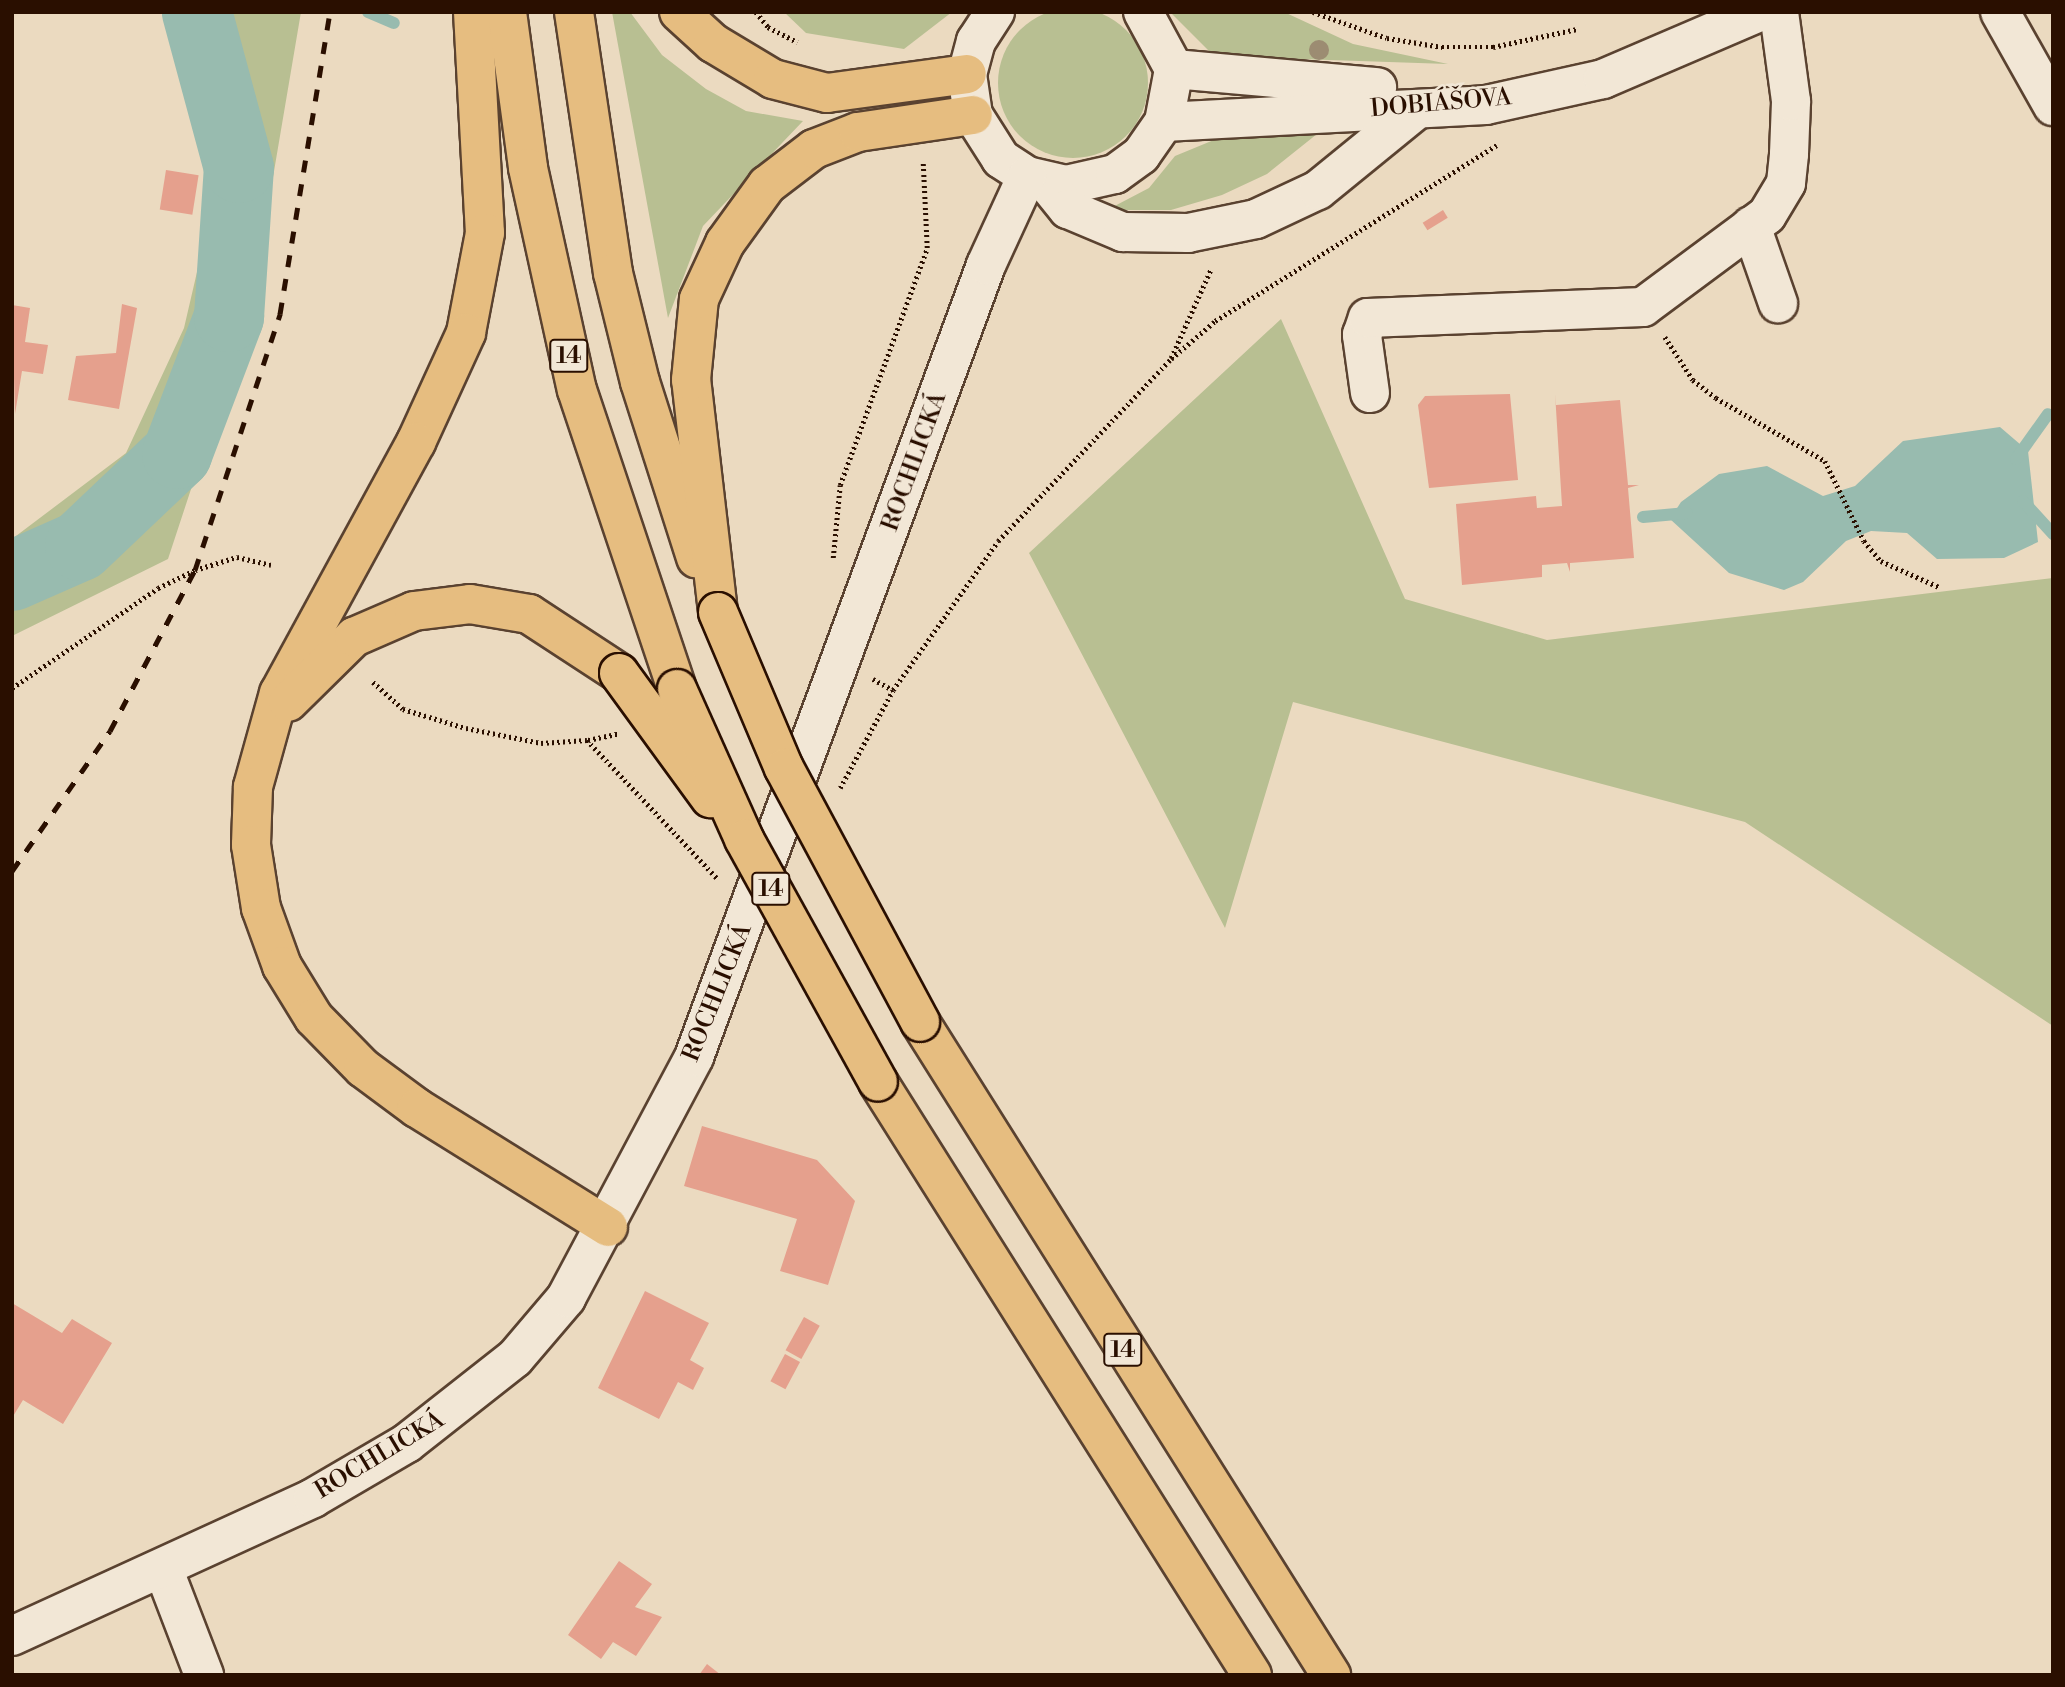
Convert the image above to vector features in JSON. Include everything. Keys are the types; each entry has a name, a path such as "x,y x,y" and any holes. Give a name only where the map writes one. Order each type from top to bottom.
{"highway":[{"path":"473,12 485,233 466,333 416,442 279,692 253,787 251,845 261,908 282,966 314,1018 363,1068 417,1108 608,1227"},
{"name":"14","path":"508,12 528,168 577,390 677,689 744,839 878,1082 1252,1675"},
{"name":"14","path":"574,12 613,273 683,525 784,768 920,1022 1331,1675"},
{"path":"679,12 713,43 773,79 827,93 967,74"},
{"path":"718,612 691,380 699,299 725,243 768,185 814,149 858,132 973,116"},
{"path":"270,721 354,637 414,611 470,604 529,614 619,673 744,839"}],"street":[{"path":"995,12 976,41 967,74 973,116 1001,159 1036,179 1068,209 1123,232 1188,233 1256,219 1318,190 1354,164 1416,110"},
{"path":"1036,179 1091,183 1115,174 1141,155 1164,122 1174,69 1143,12"},
{"name":"DOBIÁŠOVA","path":"1164,122 1486,105 1603,79 1759,12"},
{"path":"1370,393 1362,335 1368,318 1643,307 1768,215 1786,183 1791,102 1779,12"},
{"path":"2000,12 2053,106"},
{"name":"DOBIÁŠOVA","path":"1174,69 1409,89 1483,86 1708,36"},
{"name":"ROCHLICKÁ","path":"12,1636 313,1498 464,1405 515,1359 566,1298 608,1227 694,1057 751,910 986,265 1036,179"},
{"path":"1751,226 1778,303"},
{"path":"163,1568 204,1675"}],"path":[{"path":"757,12 768,27 805,46"},
{"path":"1313,12 1387,38 1442,47 1493,47 1577,29"},
{"path":"893,690 998,541 1171,359 1214,321 1497,144"},
{"path":"833,563 840,485 927,248 922,153"},
{"path":"1171,359 1211,269"},
{"path":"1663,330 1693,380 1806,445 1837,482 1864,541 1891,567 1940,587"},
{"path":"12,688 158,588 195,570 237,557 271,565"},
{"path":"373,682 403,709 466,728 541,743 587,740 751,910"}],"green space":[{"path":"1073,8 1102,13 1126,30 1143,54 1148,83 1143,112 1126,136 1102,153 1073,158 1044,153 1020,136 1003,112 998,83 1003,54 1020,30 1044,13"},
{"path":"164,12 301,12 251,307 168,559 12,636 12,539 126,453 184,328 217,186"},
{"path":"612,12 630,12 662,55 706,89 746,111 803,121 703,226 668,318"},
{"path":"784,12 952,12 904,49 806,33"},
{"path":"1170,12 1284,12 1353,44 1448,64 1214,56"},
{"path":"1322,130 1267,174 1222,195 1171,210 1107,210 1149,188 1175,156 1226,135"},
{"path":"1281,319 1405,599 1547,640 2053,578 2053,1026 1745,822 1293,702 1225,928 1029,553"}],"water":[{"path":"2000,427 2028,451 2038,542 2004,558 1937,559 1907,533 1871,531 1846,541 1803,582 1784,590 1729,573 1670,519 1681,502 1719,474 1767,466 1823,496 1855,486 1903,441"}],"building":[{"path":"166,170 199,175 192,215 160,210"},
{"path":"1443,210 1448,218 1427,230 1423,223"},
{"path":"122,304 137,308 119,409 68,400 76,356 116,353"},
{"path":"12,305 30,308 25,342 48,345 43,374 22,371 15,414"},
{"path":"1555,393 1556,405 1620,400 1628,485 1639,485 1628,488 1634,558 1570,563 1570,572 1567,563 1542,565 1542,577 1462,585 1456,504 1536,496 1537,508 1562,506"},
{"path":"1510,394 1518,480 1429,488 1418,405 1425,396"},
{"path":"702,1126 817,1160 855,1201 828,1285 780,1271 797,1219 684,1186"},
{"path":"645,1291 709,1323 690,1360 704,1368 693,1390 678,1382 659,1419 598,1388"},
{"path":"12,1303 62,1333 72,1319 112,1343 63,1424 23,1400 12,1418"},
{"path":"804,1317 820,1326 801,1359 786,1350"},
{"path":"785,1354 800,1362 785,1389 770,1381"},
{"path":"619,1561 652,1584 635,1607 662,1617 636,1656 613,1642 601,1659 568,1635"},
{"path":"707,1664 721,1675 699,1675"}],"waterway":[{"path":"12,576 80,546 177,454 229,317 239,168 197,12"},
{"path":"368,12 394,23"},
{"path":"2016,459 2048,414"},
{"path":"2023,501 2053,534"},
{"path":"1643,517 1687,513"}],"railway":[{"path":"12,871 110,731 195,570 280,314 330,12"}]}
